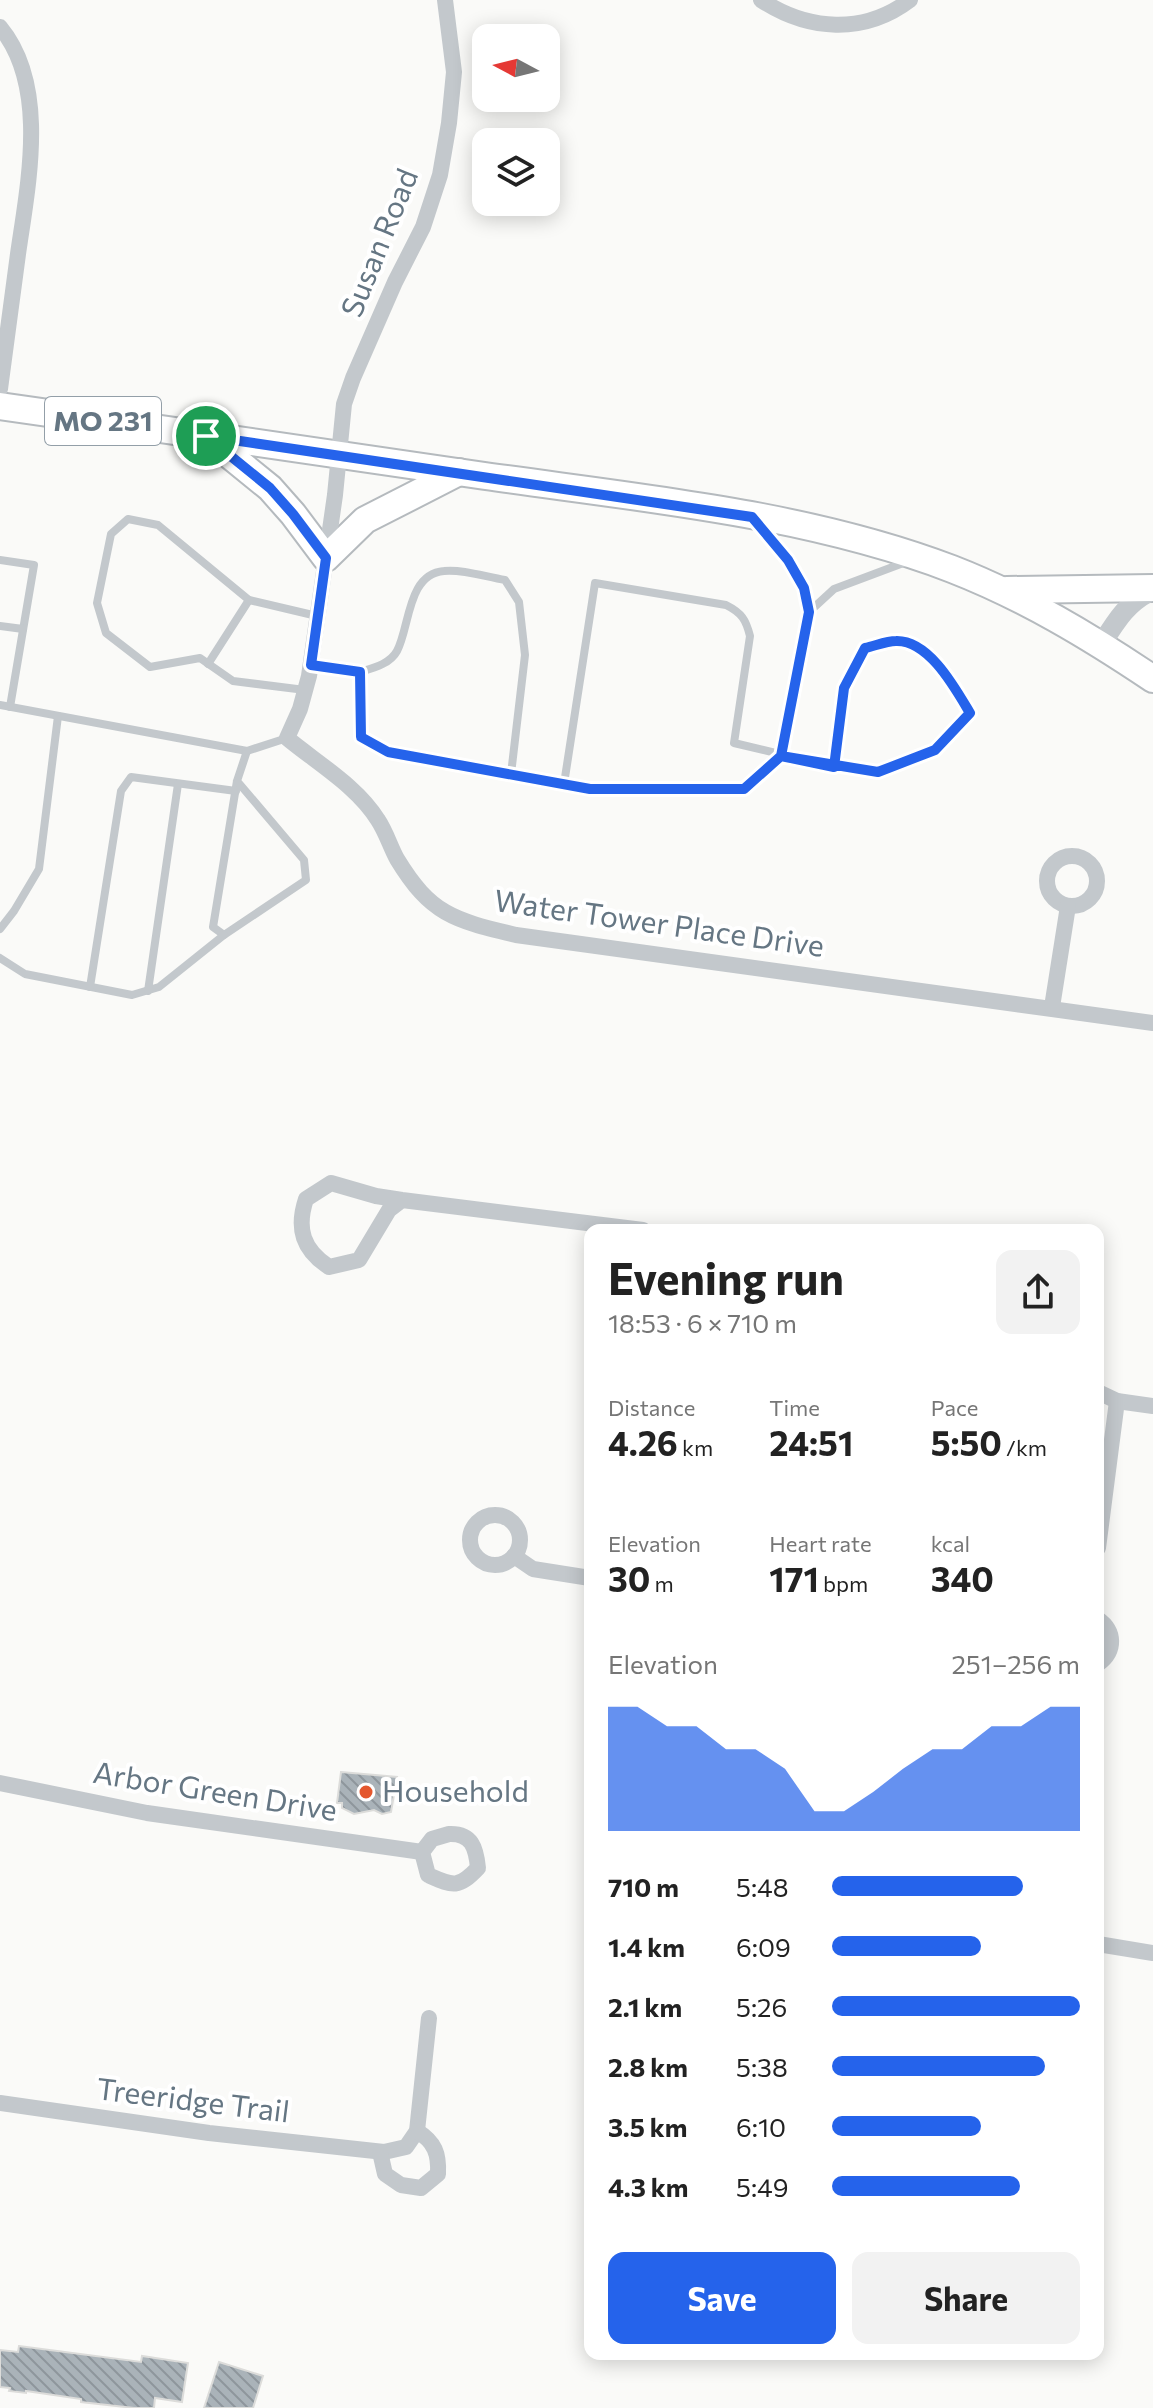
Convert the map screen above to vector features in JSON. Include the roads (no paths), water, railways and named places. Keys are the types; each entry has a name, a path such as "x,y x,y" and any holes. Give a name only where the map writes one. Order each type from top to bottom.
{"main road":[{"name":"MO 231","path":"0,406 752,517 859,539 1000,590 1049,613 1153,679"},
{"path":"206,436 270,488 326,558 365,520 459,472"},
{"path":"1000,590 1153,589"}],"street":[{"name":"Susan Road","path":"340,455 344,404 353,378 423,227 440,175 454,72 445,0"},
{"path":"761,0 797,18 845,25 874,22 910,0"},
{"path":"0,27 14,44 28,93 32,152 0,389"},
{"path":"287,738 306,690 311,665 340,455"},
{"path":"1101,645 1122,611 1133,600 1153,589"},
{"name":"Water Tower Place Drive","path":"287,738 346,785 378,819 395,855 417,890 438,909 473,925 516,935 1153,1023"},
{"path":"1052,1007 1068,906"},
{"path":"402,1200 389,1210 359,1260 329,1267 314,1257 303,1239 300,1215 306,1199 331,1183 376,1196 595,1224"},
{"path":"1104,1395 1117,1401 1153,1406"},
{"path":"1104,1502 1117,1401"},
{"path":"514,1556 533,1569 584,1577"},
{"path":"1104,1625 1112,1642 1104,1658"},
{"name":"Arbor Green Drive","path":"0,1783 147,1813 422,1852"},
{"path":"1104,1945 1153,1953"},
{"path":"417,2131 428,2138 439,2155 438,2174 421,2188 401,2185 385,2174 380,2152 406,2147 417,2131 429,2018"},
{"name":"Treeridge Trail","path":"0,2103 209,2133 380,2152"}],"lane":[{"path":"360,672 361,737 388,752 590,789 744,789 781,756 809,612 804,588 788,560 752,517"},
{"path":"306,690 233,681 200,658 150,667 106,633 97,603 111,534 128,519 158,525 249,600 318,616"},
{"path":"809,612 834,589 917,558"},
{"path":"0,560 34,565 10,707"},
{"path":"311,665 360,672 381,666 396,653 417,589 427,577 443,571 505,580 519,602 525,655 511,774"},
{"path":"564,784 595,583 726,605 737,610 746,620 750,636 734,743 834,767 878,772 935,750 970,713 948,676 917,647 897,641 865,648 844,688 834,767"},
{"path":"208,664 249,600"},
{"path":"0,626 23,629"},
{"path":"0,705 247,751 287,738"},
{"path":"0,929 39,869 58,716"},
{"path":"224,935 213,927 236,786 247,751"},
{"path":"0,958 25,974 90,987 132,995 148,991 159,987 224,935 306,880 304,860 236,786 178,784 131,777 121,791 90,987"},
{"path":"148,991 178,784"}],"place":[{"name":"Household","path":"366,1792"}]}
